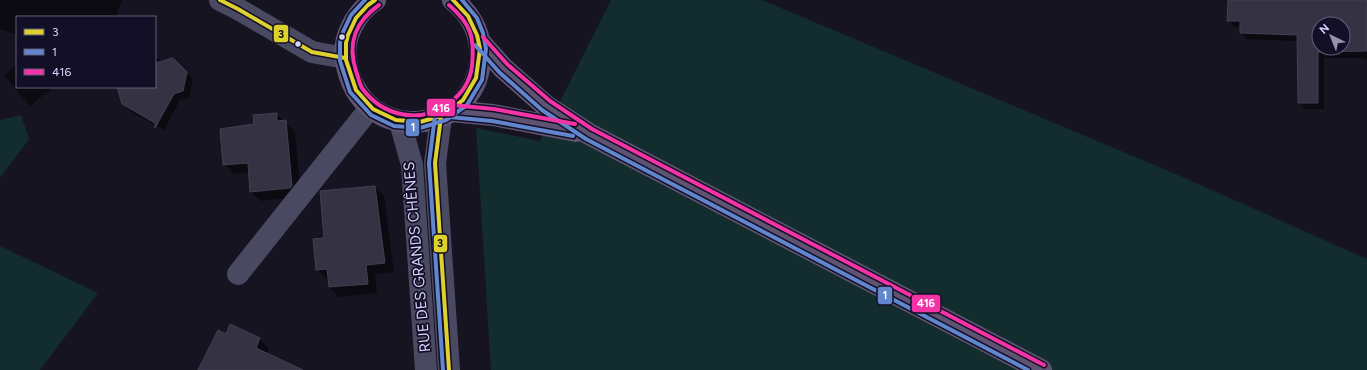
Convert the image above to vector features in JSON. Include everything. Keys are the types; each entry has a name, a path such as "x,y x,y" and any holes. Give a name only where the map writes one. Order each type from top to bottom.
{"main road":[{"path":"375,0 368,4 355,19 348,38 345,58 348,76 357,94 370,108 384,116 400,122 416,123 429,121 446,114 466,98 476,80 481,61 479,41 474,25 466,12 453,0"},
{"path":"479,41 503,68 546,106 589,134 1041,370"},
{"path":"446,114 493,115 589,134"}],"street":[{"path":"220,0 312,52 345,58"},
{"path":"238,274 370,108"},
{"name":"RUE DES GRANDS CHÊNES","path":"446,114 435,163 449,370"},
{"name":"RUE DES GRANDS CHÊNES","path":"400,122 412,166 426,370"}],"green space":[{"path":"611,0 762,0 1178,175 1367,259 1367,370 491,370 476,128 540,141"},
{"path":"21,115 29,139 0,178 0,120"},
{"path":"0,246 98,293 40,370 0,370"}],"building":[{"path":"1228,0 1367,0 1367,51 1351,51 1351,16 1311,16 1311,56 1318,56 1318,103 1298,103 1297,35 1240,33 1240,21 1227,21"},
{"path":"173,58 187,72 183,91 174,94 155,128 155,123 122,104 117,88 156,88 156,63"},
{"path":"277,113 277,121 286,120 292,186 290,188 250,192 248,163 223,165 220,129 254,124 253,115"},
{"path":"375,186 385,263 366,265 368,284 329,287 327,269 316,270 313,239 324,238 320,191"},
{"path":"230,324 260,338 256,348 303,370 198,370 218,330 226,334"}],"transit line":[{"name":"3","path":"220,0 312,52 345,58"},
{"name":"1","path":"365,0 351,15 340,42 340,61 350,92 371,115 394,126 420,128 446,120 467,105 482,80 486,49 483,33 477,18 462,0"},
{"name":"3","path":"375,0 356,18 346,43 346,60 356,90 373,109 396,120 420,122 444,115 463,100 476,78 480,49 477,35 468,16 453,0"},
{"name":"416","path":"379,5 364,19 355,34 352,51 353,61 359,82 370,98 380,105 391,111 414,115 426,114 438,110 449,103 458,96 465,87 471,72 473,47 470,32 462,18 449,5"},
{"name":"416","path":"483,37 507,64 550,101 592,129 1044,365"},
{"name":"1","path":"475,45 499,72 542,110 586,139 1028,370"},
{"name":"416","path":"452,105 494,109 575,124"},
{"name":"1","path":"435,116 429,163 443,370"},
{"name":"3","path":"441,117 435,163 449,370"},
{"name":"1","path":"450,117 492,121 573,136"}]}
